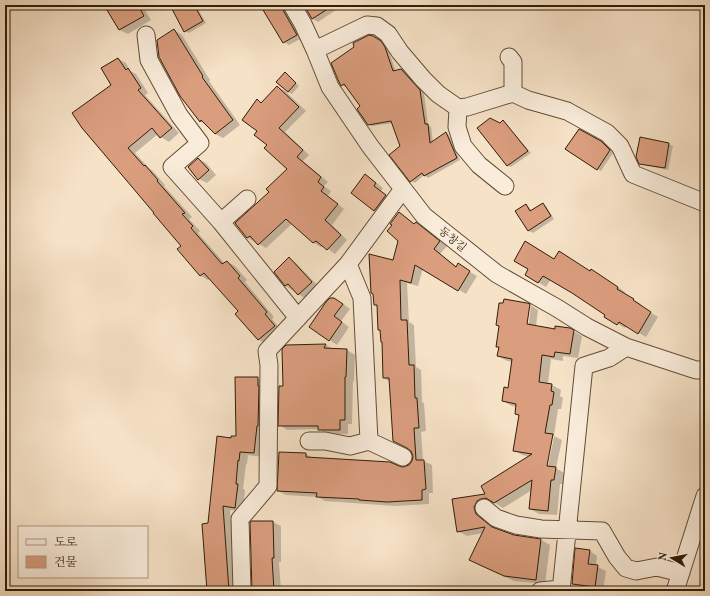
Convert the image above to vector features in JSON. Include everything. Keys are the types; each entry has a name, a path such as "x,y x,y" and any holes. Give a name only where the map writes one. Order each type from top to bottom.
{"street":[{"name":"동창길","path":"292,5 303,24 330,87 370,146 424,216 497,274 587,327 626,347 696,370 705,370"},
{"path":"315,50 367,25 377,26 388,34 400,52 428,84 438,94 458,108 468,108 513,93 528,100 567,111 607,133 620,146 633,174 705,203"},
{"path":"146,35 149,60 179,115 200,143 172,167 221,222 298,318"},
{"path":"509,57 513,62 513,93"},
{"path":"458,108 457,127 463,146 479,166 505,186"},
{"path":"242,591 240,520 268,486 269,365 267,352 348,264 403,189"},
{"path":"221,222 247,199"},
{"path":"348,264 362,298 370,441"},
{"path":"540,591 561,590 584,366 608,358 626,347"},
{"path":"309,441 325,441 350,446 370,441 403,457"},
{"path":"675,591 705,496"},
{"path":"484,508 496,518 516,525 541,529 602,531 626,568 636,571 657,567 681,573"}],"building":[{"path":"104,5 138,5 144,16 119,30"},
{"path":"179,5 194,5 203,21 184,32 172,9"},
{"path":"260,5 282,5 283,10 297,35 283,43"},
{"path":"304,5 334,5 312,19"},
{"path":"174,29 203,76 202,77 233,120 215,134 201,120 200,122 180,96 159,57 157,40"},
{"path":"369,35 381,41 385,47 393,71 401,69 420,90 425,124 428,124 430,143 446,132 457,158 424,176 422,173 410,182 389,155 400,146 391,121 368,125 357,109 360,106 344,84 341,86 331,63 354,47 353,43"},
{"path":"118,58 126,70 128,68 141,88 138,90 172,128 160,138 152,128 128,148 144,166 145,165 185,213 182,214 193,226 191,228 222,264 227,261 240,276 238,278 267,312 265,314 275,326 258,340 235,314 238,311 204,273 200,276 177,249 181,246 82,128 72,113 111,85 101,68"},
{"path":"285,72 296,83 288,92 276,82"},
{"path":"277,86 299,107 279,128 303,150 297,157 321,177 318,182 324,187 321,191 338,204 325,220 341,235 327,250 316,241 313,243 286,219 258,245 250,236 247,238 235,223 269,192 266,189 287,169 264,148 267,145 254,135 257,131 242,120 257,99 261,103"},
{"path":"490,118 500,123 503,120 528,151 507,166 477,128"},
{"path":"579,129 601,141 610,150 597,170 565,149"},
{"path":"640,137 669,143 665,168 639,164 636,157"},
{"path":"198,158 209,170 198,180 188,167"},
{"path":"365,174 376,183 374,186 386,195 374,211 351,193"},
{"path":"543,203 551,216 528,231 515,211 526,204 530,211"},
{"path":"399,212 414,224 416,222 440,241 434,249 456,267 458,263 470,271 458,291 415,265 411,283 400,280 401,320 407,320 409,365 414,365 415,398 417,398 419,428 414,428 416,460 424,460 426,489 422,490 422,500 387,502 316,497 317,493 277,491 279,452 306,453 306,457 390,462 403,467 409,465 412,461 413,456 411,451 393,441 389,378 383,378 382,342 380,330 378,330 377,305 374,305 373,294 371,293 369,254 393,260 398,241 387,231 392,225 390,224"},
{"path":"525,241 554,259 559,251 590,271 591,269 651,312 638,334 619,322 617,325 572,293 543,276 538,283 525,275 528,269 514,261"},
{"path":"289,257 312,282 298,295 288,284 285,286 274,272"},
{"path":"330,298 334,298 343,304 334,316 342,322 329,341 309,327"},
{"path":"504,299 530,304 527,324 555,329 555,326 574,330 570,354 555,352 554,357 542,355 539,382 552,384 551,391 554,392 545,433 553,434 547,466 556,467 554,480 551,480 548,511 529,509 532,480 494,503 486,498 481,499 477,501 474,507 476,514 492,527 514,535 541,539 536,580 504,576 469,560 485,527 457,532 452,499 485,494 481,486 532,454 513,451 519,415 515,414 516,404 502,401 504,387 508,388 512,359 497,356 499,347 496,347 499,326 496,325 499,303 503,303"},
{"path":"326,344 324,348 347,349 345,377 345,420 340,420 340,430 318,430 318,426 278,426 279,386 283,386 282,349 286,345"},
{"path":"235,377 258,377 258,426 254,453 240,452 239,461 238,460 236,484 238,484 235,508 223,506 229,591 207,591 202,524 208,523 217,436 231,438 231,436 236,436"},
{"path":"251,521 273,521 274,558 272,558 274,591 252,591"},
{"path":"575,548 590,550 588,564 598,565 595,587 572,584"}]}
